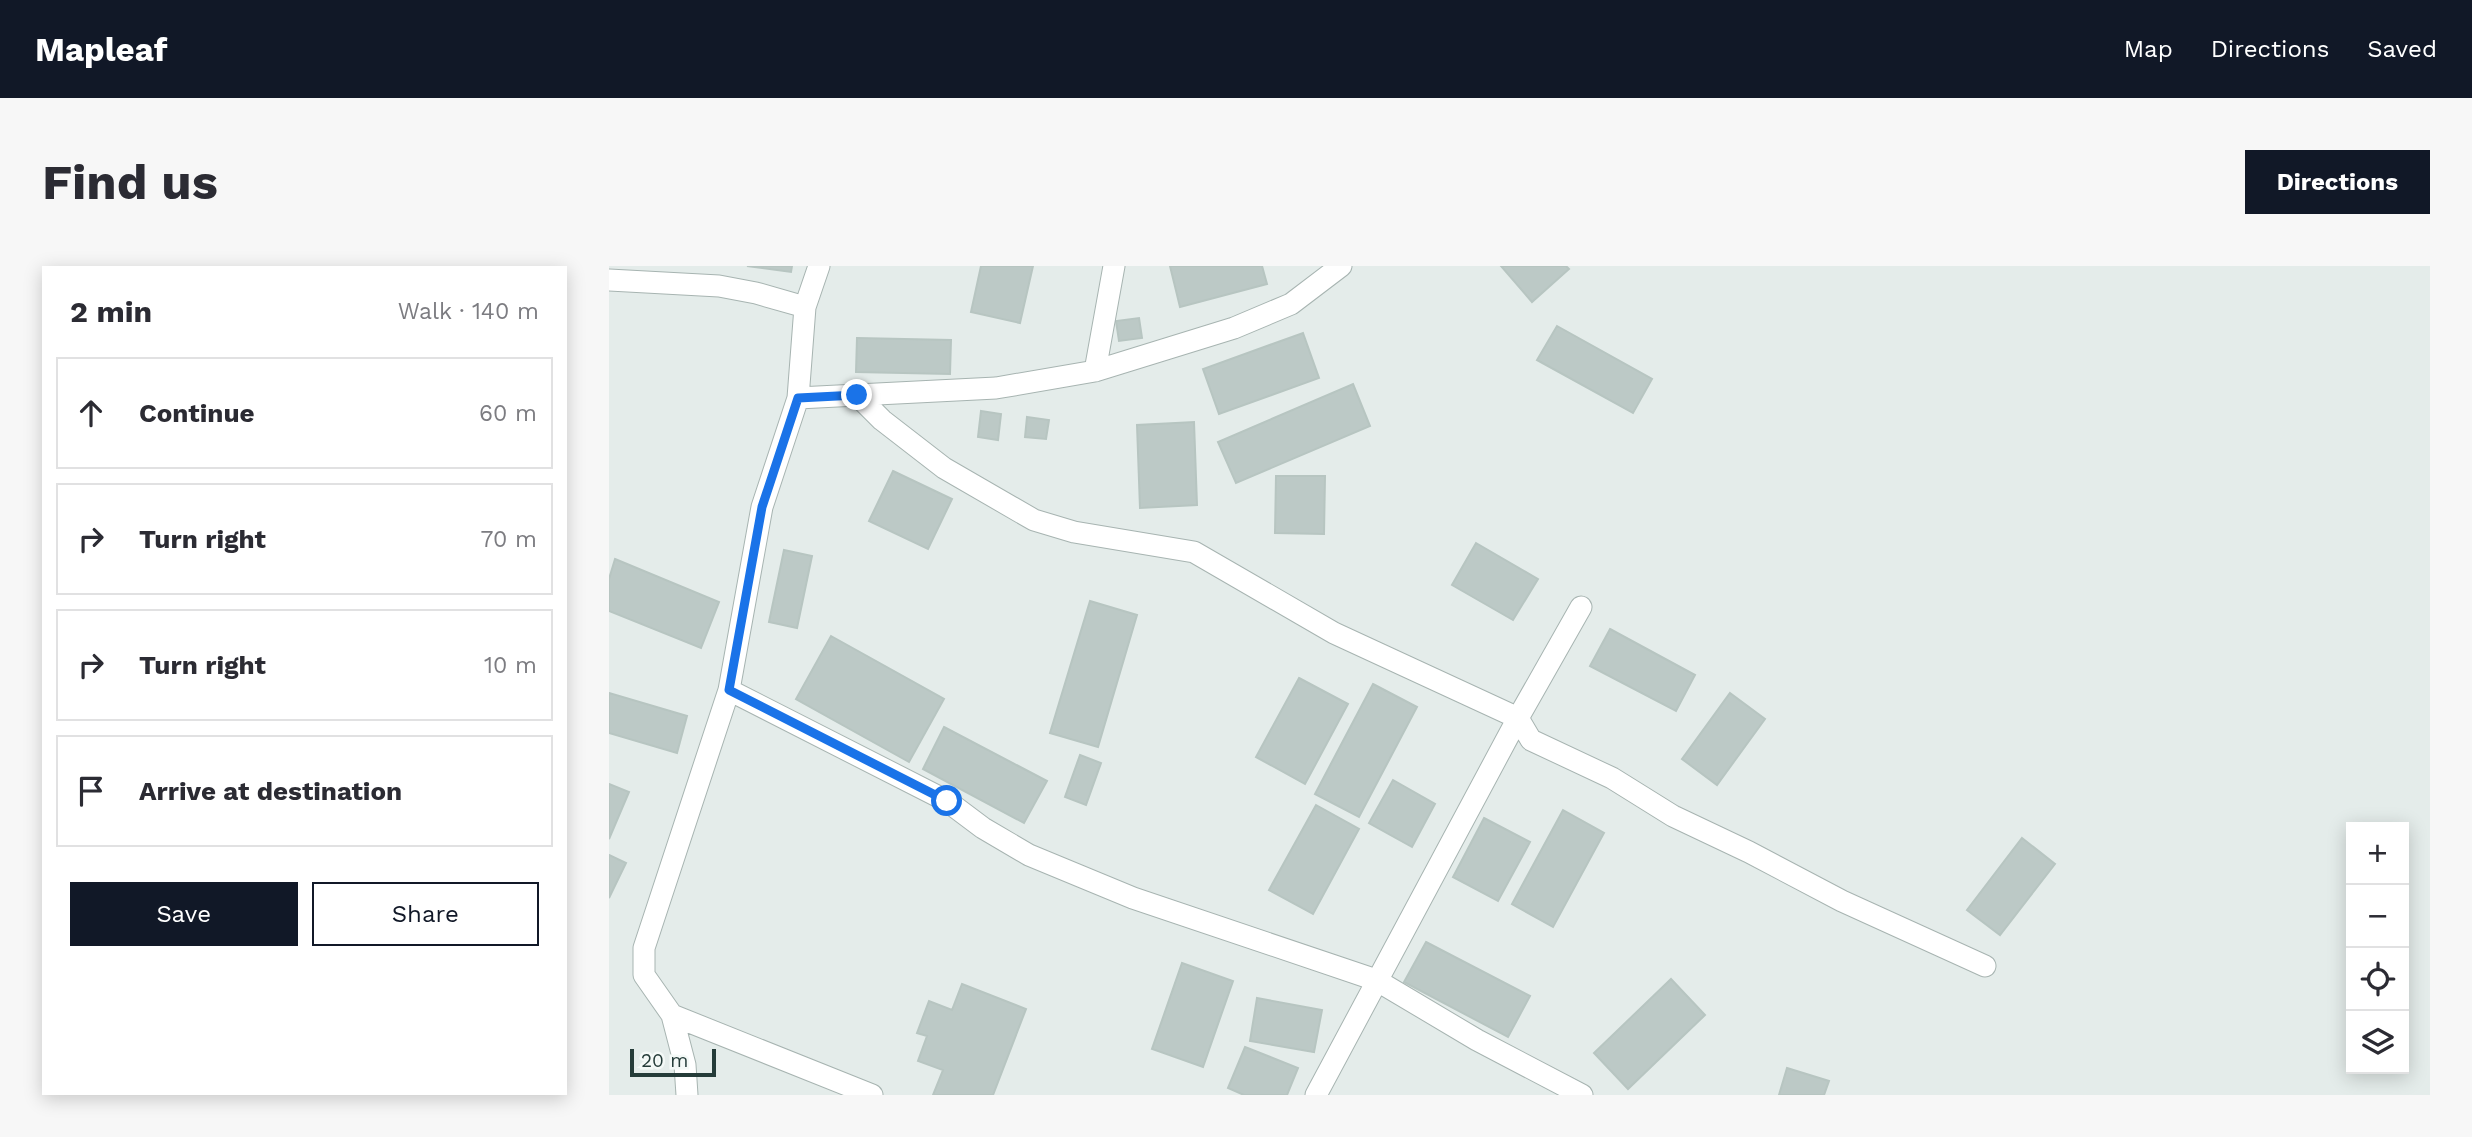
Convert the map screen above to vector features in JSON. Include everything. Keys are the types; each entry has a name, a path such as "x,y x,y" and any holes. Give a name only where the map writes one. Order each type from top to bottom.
{"street":[{"path":"687,1095 685,1065 672,1015 644,975 643,948 729,690 762,507 798,398 805,307 819,266"},
{"path":"1095,371 1114,266"},
{"path":"798,398 996,388 1095,371 1234,328 1291,304 1342,266"},
{"path":"609,279 719,286 805,307"},
{"path":"857,395 882,420 944,468 1034,520 1074,532 1194,552 1333,633 1518,718 1531,740 1612,778 1673,816 1842,901 1985,966"},
{"path":"1316,1095 1518,718 1581,607"},
{"path":"729,690 947,801 983,828 1029,855 1133,898 1376,980 1477,1040 1582,1095"},
{"path":"672,1015 872,1095"}],"building":[{"path":"747,266 792,266 791,272"},
{"path":"981,266 1033,266 1020,323 971,312"},
{"path":"1170,266 1262,266 1267,284 1180,307"},
{"path":"1501,266 1566,266 1569,269 1532,302"},
{"path":"1139,318 1142,338 1119,341 1116,321"},
{"path":"1557,326 1652,379 1633,413 1537,360"},
{"path":"1303,333 1319,378 1219,414 1203,369"},
{"path":"857,338 951,340 950,374 856,372"},
{"path":"1353,384 1370,426 1236,483 1218,442"},
{"path":"981,411 1001,414 998,440 978,437"},
{"path":"1027,417 1049,420 1046,439 1025,437"},
{"path":"1194,422 1197,505 1140,508 1137,425"},
{"path":"893,471 952,499 928,549 869,521"},
{"path":"1276,476 1325,476 1324,534 1275,533"},
{"path":"1476,543 1538,579 1513,620 1452,585"},
{"path":"784,550 812,556 797,628 769,622"},
{"path":"615,559 719,602 701,648 609,611 609,579"},
{"path":"1090,601 1137,615 1098,747 1050,733"},
{"path":"1610,629 1695,675 1676,711 1590,666"},
{"path":"831,636 944,699 909,762 796,699"},
{"path":"1299,678 1348,704 1305,784 1256,757"},
{"path":"1373,684 1417,707 1359,817 1315,794"},
{"path":"609,693 687,716 677,753 609,733"},
{"path":"1730,693 1765,719 1717,785 1682,759"},
{"path":"944,727 1047,781 1024,823 923,769"},
{"path":"1080,755 1101,763 1086,805 1065,797"},
{"path":"1393,780 1435,804 1412,847 1369,823"},
{"path":"609,784 629,792 609,839"},
{"path":"1316,805 1359,829 1313,914 1269,890"},
{"path":"1563,810 1604,833 1553,927 1512,904"},
{"path":"1484,818 1530,842 1498,901 1453,877"},
{"path":"2022,838 2055,864 2000,935 1967,910"},
{"path":"609,855 626,863 609,898"},
{"path":"1426,942 1530,996 1508,1037 1404,982"},
{"path":"1182,963 1233,981 1203,1067 1152,1049"},
{"path":"1671,979 1705,1015 1628,1089 1594,1053"},
{"path":"962,984 1026,1009 993,1095 933,1095 943,1070 918,1061 927,1036 917,1033 929,1001 952,1010"},
{"path":"1257,998 1322,1010 1314,1052 1250,1041"},
{"path":"1245,1047 1298,1068 1287,1095 1244,1095 1228,1088"},
{"path":"1787,1068 1829,1081 1824,1095 1779,1095"}],"route":[{"path":"857,395 798,398 762,507 729,690 947,801"}]}
